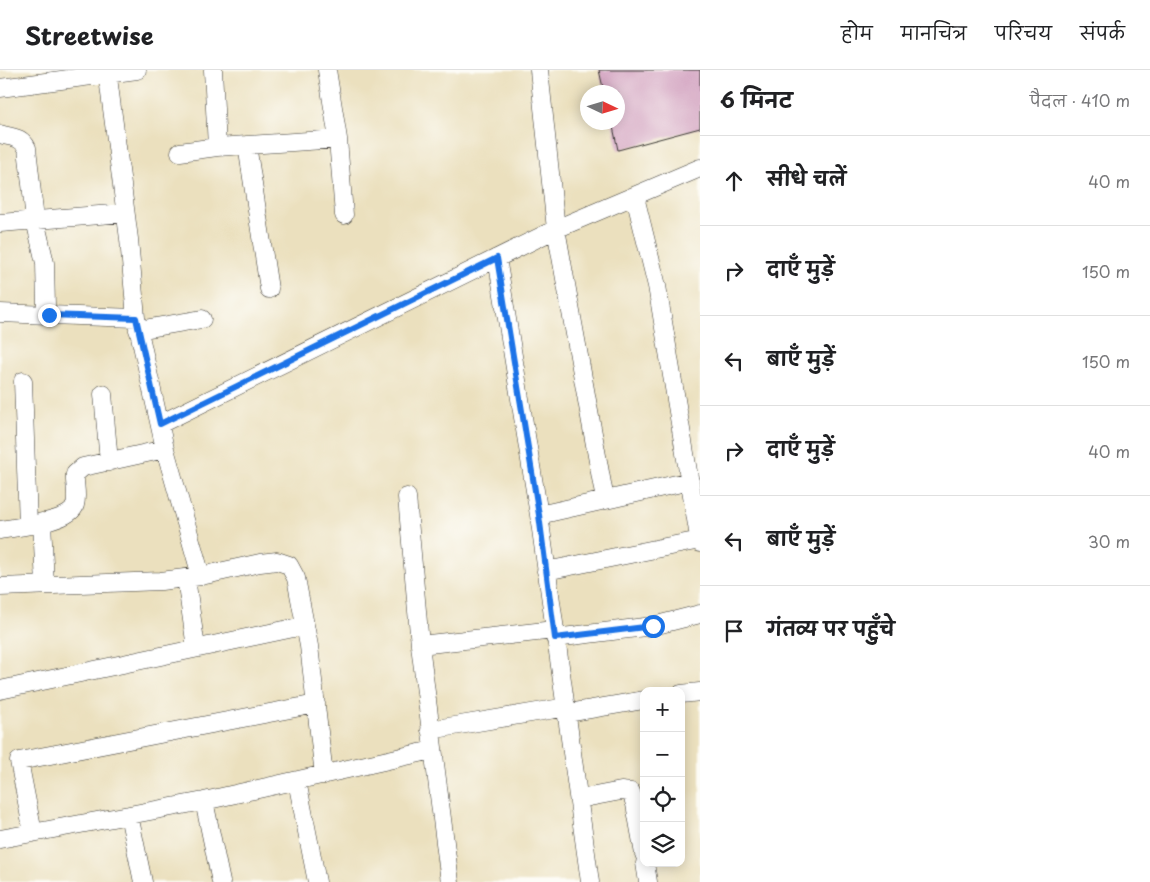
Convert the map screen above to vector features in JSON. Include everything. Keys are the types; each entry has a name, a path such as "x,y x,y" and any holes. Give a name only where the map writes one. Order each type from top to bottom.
{"street":[{"path":"0,88 107,72 137,70"},
{"path":"213,70 217,147"},
{"path":"327,70 338,140 344,215"},
{"path":"539,70 556,229 605,500"},
{"path":"107,72 124,213 129,239 137,324 194,577 196,648"},
{"path":"0,134 24,141 27,148 35,220 45,263 46,307 49,315"},
{"path":"180,152 217,147 338,140"},
{"path":"247,145 269,290"},
{"path":"160,424 556,229 700,168"},
{"path":"546,571 700,542 698,521 657,286 635,197"},
{"path":"0,224 124,213"},
{"path":"497,258 539,515 554,634 568,710 590,882"},
{"path":"0,313 49,315 137,324 202,319"},
{"path":"23,381 35,524 45,585"},
{"path":"104,394 109,462"},
{"path":"0,530 35,524 67,514 73,510 76,502 75,474 78,470 165,449"},
{"path":"539,515 690,481"},
{"path":"407,497 420,645 450,882"},
{"path":"0,587 194,577 277,561 289,565 296,578 303,626 309,646 324,775"},
{"path":"420,645 653,626 700,614"},
{"path":"0,690 303,626"},
{"path":"685,694 700,692"},
{"path":"430,730 640,701"},
{"path":"33,833 19,761 316,704"},
{"path":"0,839 297,782 433,750"},
{"path":"297,782 317,882"},
{"path":"579,799 620,791 630,792 635,804 640,832"},
{"path":"204,801 220,882"},
{"path":"129,815 143,882"},
{"path":"646,867 648,882"}],"building":[{"path":"599,70 700,70 700,128 618,150 614,130 625,130 625,85 602,85"}],"route":[{"path":"49,315 136,318 160,424 497,258 539,515 555,638 653,626"}]}
